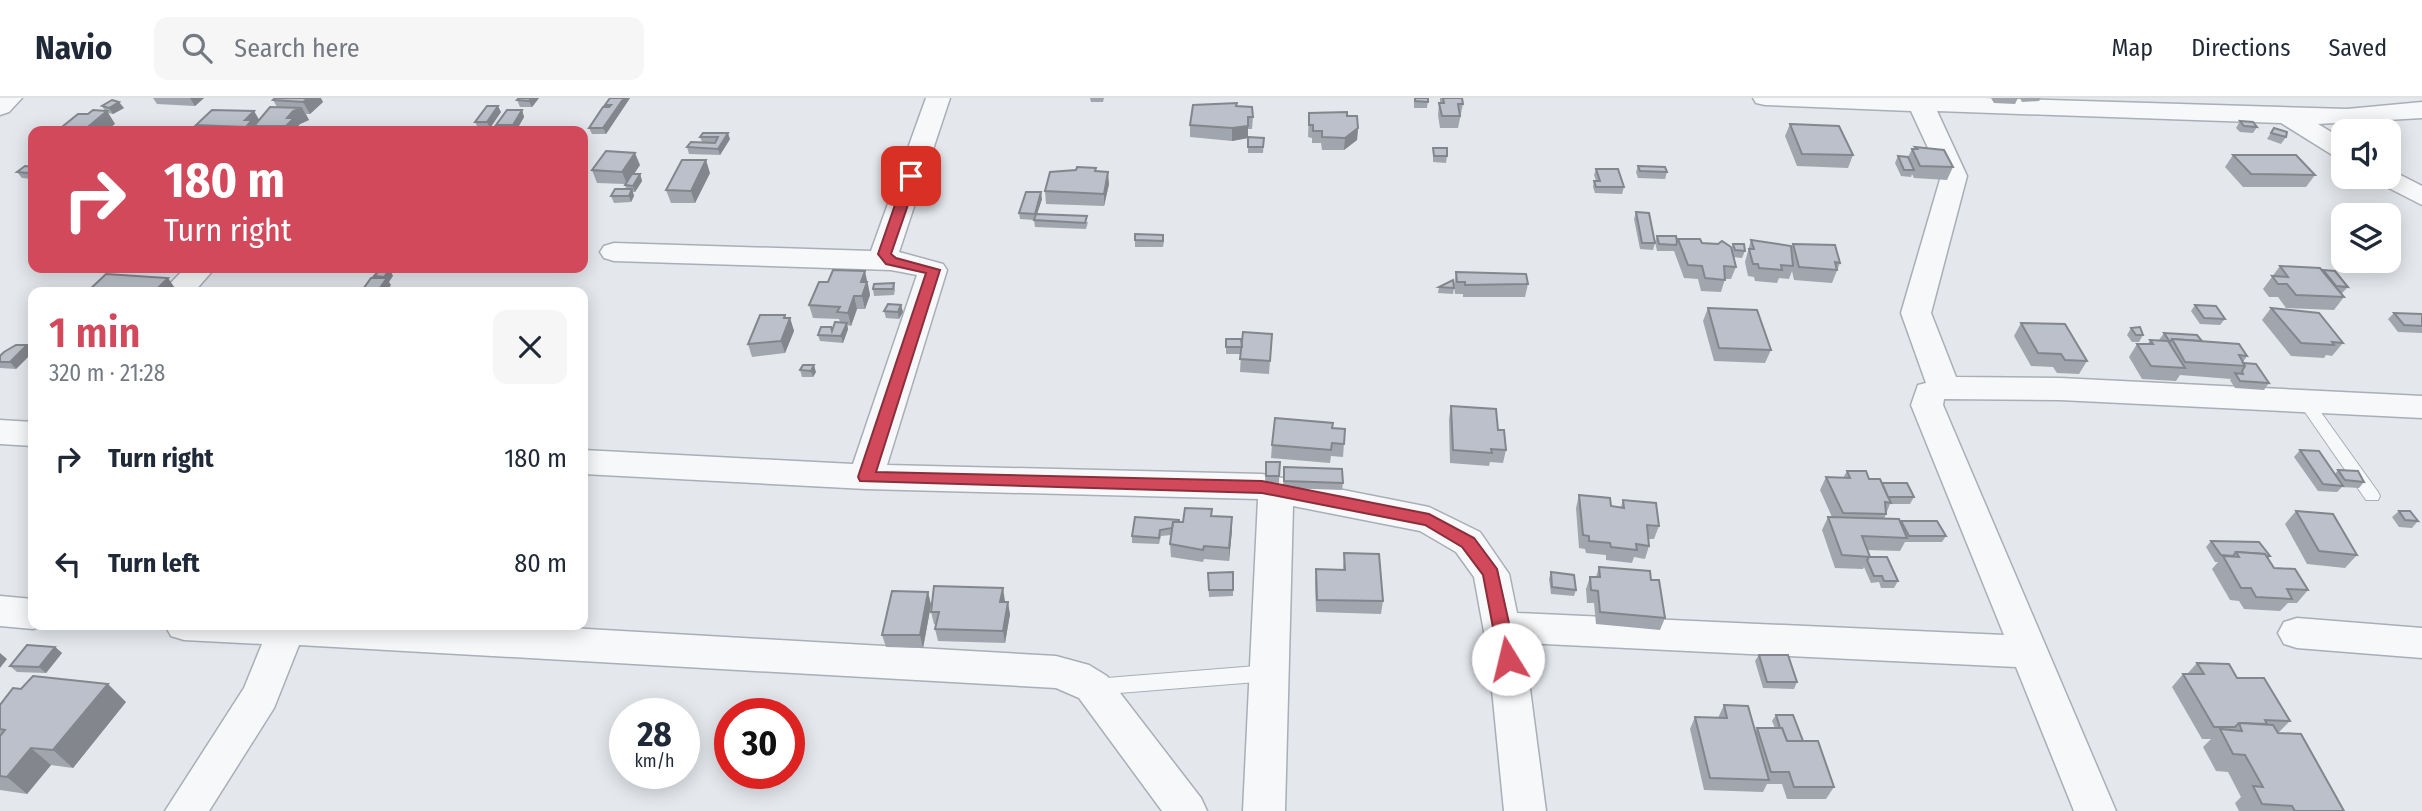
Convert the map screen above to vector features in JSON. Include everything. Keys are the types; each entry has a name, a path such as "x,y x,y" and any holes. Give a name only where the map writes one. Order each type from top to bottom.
{"street":[{"path":"0,107 10,98"},
{"path":"891,261 884,254 938,98"},
{"path":"1765,98 2288,117 2347,117 2422,110"},
{"path":"2259,98 2331,143"},
{"path":"1921,103 1954,176 1916,313 1944,388"},
{"path":"2401,185 2422,197"},
{"path":"614,252 891,261 933,270 866,477"},
{"path":"182,287 196,273"},
{"path":"2095,811 1927,405 1929,393 1944,388 2060,389 2422,407"},
{"path":"0,432 28,434"},
{"path":"588,462 866,477 1276,489 1429,520 1468,542 1491,573 1503,627 1525,811"},
{"path":"1264,811 1276,489"},
{"path":"0,611 28,614"},
{"path":"1503,627 2029,652"},
{"path":"269,630 517,640 1056,672 1075,676 1093,687 1186,811"},
{"path":"186,811 260,696 286,631"},
{"path":"2297,633 2422,643"}],"lane":[{"path":"2305,401 2372,496"},
{"path":"1093,687 1269,673"}],"building":[{"path":"308,98 303,102 273,100"},
{"path":"531,98 529,101 517,100"},
{"path":"610,98 624,98 603,128 589,128 603,107 611,105 605,105"},
{"path":"1415,98 1428,98 1428,102 1415,101"},
{"path":"1443,98 1462,98 1463,104 1458,104 1460,116 1442,116 1439,103 1444,103"},
{"path":"112,100 119,102 109,108 102,106"},
{"path":"1237,103 1236,106 1252,107 1253,117 1248,117 1248,126 1232,128 1190,125 1193,105"},
{"path":"487,106 498,106 487,122 475,122"},
{"path":"270,107 302,108 293,111 287,118 294,118 286,126 254,126"},
{"path":"93,110 107,111 89,126 63,126 78,114 88,114"},
{"path":"212,110 254,111 245,120 252,120 247,126 196,125"},
{"path":"507,110 522,110 513,125 496,125"},
{"path":"1347,112 1347,116 1357,116 1358,128 1345,138 1322,137 1322,131 1313,131 1313,125 1309,125 1309,113"},
{"path":"2240,121 2253,122 2257,127 2244,126"},
{"path":"1790,124 1839,126 1853,155 1802,154"},
{"path":"2274,128 2287,132 2286,137 2271,133"},
{"path":"703,133 728,133 718,149 687,147 691,142 715,143 718,137 700,137"},
{"path":"1248,137 1264,138 1263,147 1248,147"},
{"path":"1915,147 1944,150 1953,167 1920,166 1912,149 1917,149"},
{"path":"1433,148 1447,148 1447,156 1434,156"},
{"path":"606,151 635,153 622,172 592,170"},
{"path":"2233,155 2296,155 2315,175 2251,174"},
{"path":"1898,156 1908,157 1914,170 1904,170"},
{"path":"682,160 706,160 691,191 666,190"},
{"path":"25,166 28,166 28,173 17,172"},
{"path":"1638,166 1665,167 1667,172 1640,171"},
{"path":"1077,167 1108,172 1104,194 1045,191 1050,172 1076,170"},
{"path":"1596,169 1618,169 1624,187 1596,187 1594,181 1600,181"},
{"path":"632,174 640,174 633,186 625,185"},
{"path":"615,189 632,189 629,196 611,196"},
{"path":"1026,192 1041,192 1035,214 1019,213"},
{"path":"1636,212 1649,213 1655,243 1642,243"},
{"path":"1036,214 1087,216 1085,223 1034,220"},
{"path":"1135,234 1163,235 1163,241 1135,240"},
{"path":"1657,236 1676,236 1676,245 1659,244"},
{"path":"1678,239 1700,239 1702,243 1718,244 1722,241 1731,247 1736,267 1724,266 1725,280 1705,278 1702,266 1688,265"},
{"path":"1751,240 1791,246 1793,266 1781,265 1782,270 1759,268 1758,264 1753,264 1749,249 1754,249"},
{"path":"1733,244 1744,244 1745,251 1735,250"},
{"path":"1793,244 1835,245 1840,263 1835,262 1837,270 1799,267"},
{"path":"2280,266 2320,268 2344,297 2296,295 2287,284 2278,284 2272,276 2288,277"},
{"path":"833,270 865,271 861,282 867,282 862,296 854,296 848,313 837,312 840,307 809,305 819,282 828,282"},
{"path":"2323,270 2337,273 2348,287 2336,286"},
{"path":"1456,272 1526,274 1528,284 1465,285 1465,282 1457,282"},
{"path":"377,273 387,273 384,277 374,276"},
{"path":"106,274 168,278 159,287 92,287"},
{"path":"371,278 387,278 381,287 365,287"},
{"path":"1453,280 1454,288 1439,287"},
{"path":"894,283 893,289 873,289 874,284"},
{"path":"888,304 901,305 898,312 884,311"},
{"path":"2195,305 2216,306 2225,319 2204,318"},
{"path":"1708,308 1757,310 1771,350 1719,348"},
{"path":"2271,308 2319,313 2343,343 2301,343"},
{"path":"2394,313 2422,314 2422,326 2404,325"},
{"path":"760,315 785,315 784,318 790,318 781,341 748,344"},
{"path":"835,322 847,323 841,336 818,335 821,327 831,327 832,331"},
{"path":"2021,323 2065,324 2087,361 2065,360 2061,354 2038,353"},
{"path":"2140,327 2143,335 2136,335 2131,328"},
{"path":"1243,332 1272,334 1270,361 1240,359"},
{"path":"2164,333 2197,335 2202,341 2172,339 2170,342"},
{"path":"1226,339 1241,339 1242,347 1226,347"},
{"path":"2172,339 2239,344 2247,356 2239,355 2245,366 2185,362"},
{"path":"2150,340 2168,341 2185,368 2151,366 2137,344 2153,344"},
{"path":"16,345 27,345 10,362 0,362 0,356"},
{"path":"2243,363 2256,364 2269,383 2240,381 2235,373 2243,374"},
{"path":"803,365 814,365 811,371 800,370"},
{"path":"1451,406 1496,409 1498,430 1504,430 1506,450 1491,449 1492,453 1453,450"},
{"path":"1275,418 1333,423 1332,428 1345,429 1344,444 1332,443 1331,450 1272,445"},
{"path":"2300,450 2319,451 2343,486 2323,484"},
{"path":"1266,462 1280,462 1279,476 1266,476"},
{"path":"1284,467 1342,469 1343,483 1284,481"},
{"path":"2338,470 2358,471 2364,482 2345,480"},
{"path":"1847,471 1866,471 1869,479 1880,479 1891,503 1885,502 1886,514 1843,513 1826,477 1850,478"},
{"path":"1882,483 1907,483 1914,497 1888,497"},
{"path":"1579,495 1610,498 1611,506 1624,508 1623,500 1656,503 1659,526 1647,525 1649,546 1636,544 1637,550 1589,541 1589,536 1583,535"},
{"path":"1185,508 1212,509 1211,516 1232,517 1229,548 1204,546 1203,550 1170,544 1173,522 1183,522"},
{"path":"2296,511 2333,514 2357,555 2319,551"},
{"path":"2399,511 2410,511 2418,521 2405,520"},
{"path":"1135,517 1179,522 1173,522 1172,528 1160,530 1159,538 1132,536"},
{"path":"1828,517 1899,519 1907,538 1862,536 1870,557 1842,555"},
{"path":"1901,521 1937,521 1946,536 1909,536"},
{"path":"2211,541 2259,542 2270,556 2236,552 2233,556 2221,555"},
{"path":"2236,552 2265,554 2274,568 2295,569 2308,590 2287,589 2292,599 2256,597 2251,588 2241,588 2223,556 2239,557"},
{"path":"1344,553 1379,554 1383,601 1317,600 1316,569 1345,570"},
{"path":"1869,557 1887,557 1898,581 1884,581 1882,576 1874,576 1867,560"},
{"path":"1599,567 1650,571 1651,580 1659,580 1665,618 1600,612 1598,591 1591,590 1590,577 1600,577"},
{"path":"1233,572 1233,590 1209,590 1208,573"},
{"path":"1551,572 1574,575 1576,590 1552,587"},
{"path":"934,586 1003,588 1000,602 1008,602 1003,631 935,629 939,612 931,612"},
{"path":"892,591 928,592 920,635 882,635"},
{"path":"27,645 55,647 39,667 10,666"},
{"path":"1759,655 1788,655 1797,682 1767,682"},
{"path":"2197,663 2229,664 2237,678 2264,678 2290,721 2265,720 2267,724 2239,723 2235,727 2214,727 2183,674 2204,674"},
{"path":"33,676 108,684 53,750 31,748 7,777 0,776 0,736 5,730 0,729 0,705 13,688 21,689"},
{"path":"1724,705 1748,706 1769,780 1710,778 1695,717 1727,718"},
{"path":"1776,715 1793,715 1803,741 1787,741"},
{"path":"2239,723 2273,725 2278,733 2301,734 2344,811 2295,811 2292,806 2262,804 2253,786 2263,787 2245,755 2233,754 2220,729 2242,731"},
{"path":"1757,728 1782,728 1787,741 1818,741 1834,787 1794,787 1789,772 1771,772"}],"route":[{"path":"911,176 884,254 891,261 933,270 866,477 1262,487 1429,520 1468,542 1491,573 1500,607 1508,659"}]}
